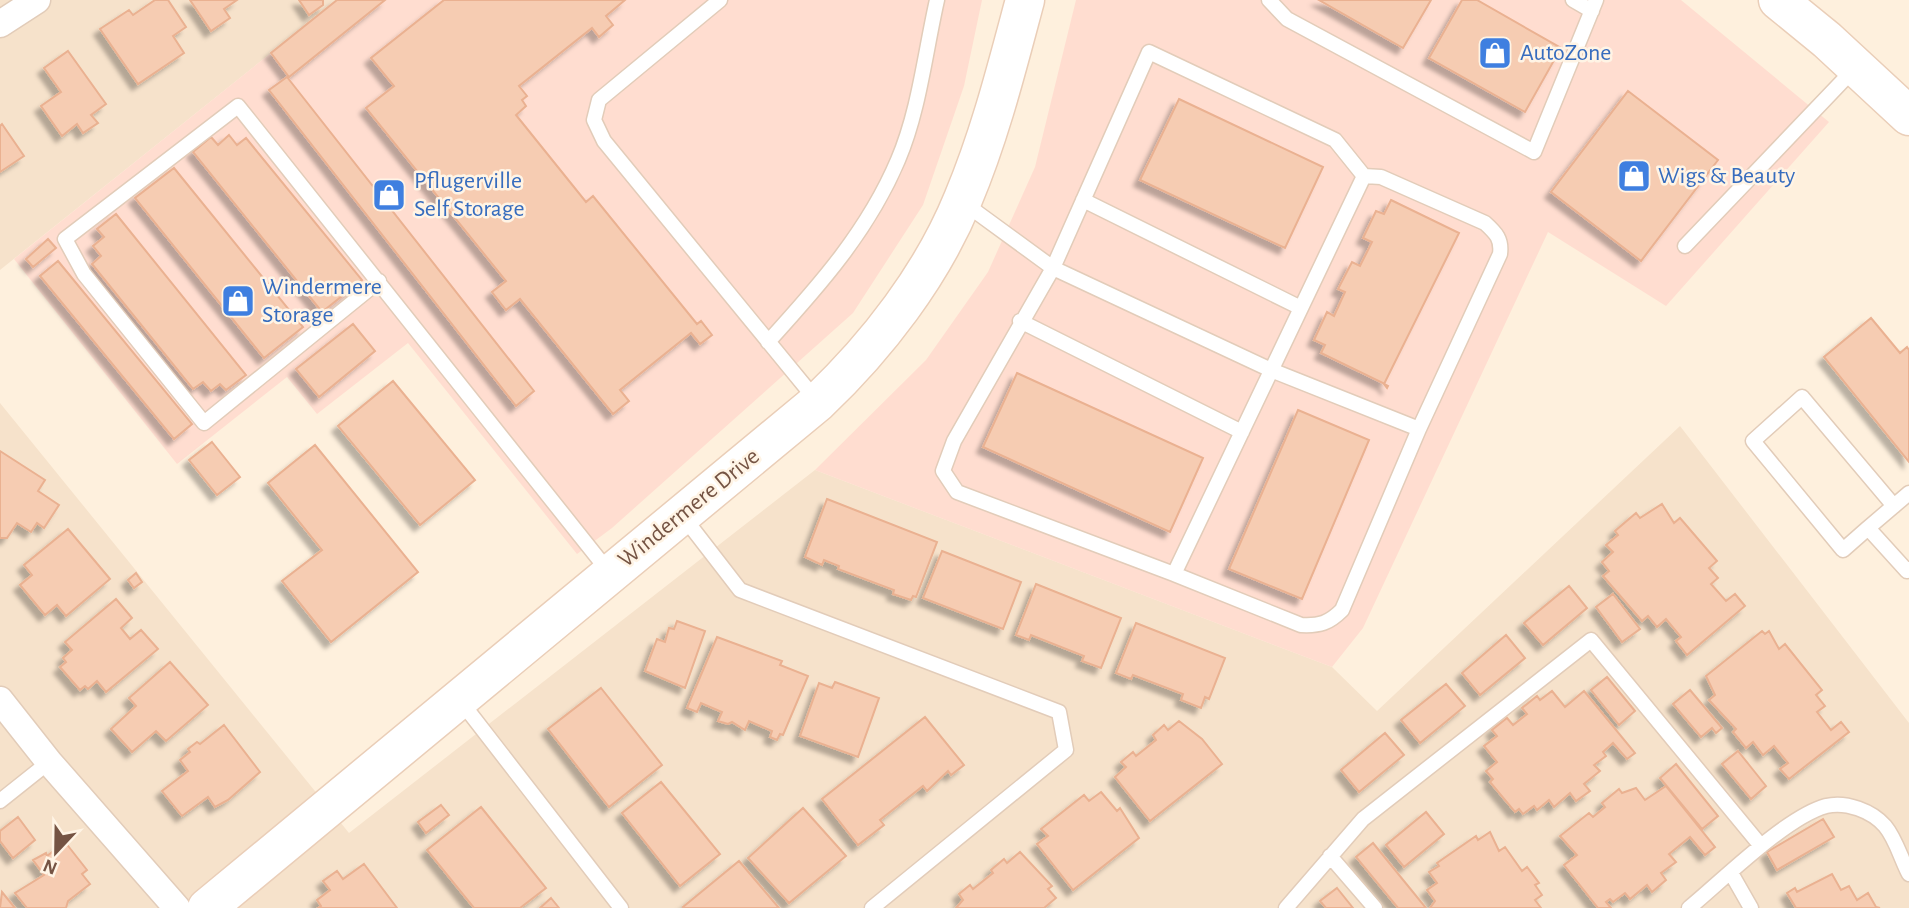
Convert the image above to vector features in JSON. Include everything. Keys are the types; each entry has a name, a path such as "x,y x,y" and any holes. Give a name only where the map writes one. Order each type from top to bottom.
{"street":[{"path":"0,24 37,0"},
{"name":"Windermere Drive","path":"207,908 818,402 847,375 886,327 930,262 962,202 991,125 1025,0"},
{"path":"1778,0 1909,116"},
{"path":"0,700 49,762 177,908"}],"lane":[{"path":"720,0 599,100 594,120 604,141 818,402"},
{"path":"768,342 820,285 854,242 898,160 914,107 937,0"},
{"path":"1269,0 1287,19 1534,152 1594,5 1573,0"},
{"path":"1149,52 1335,140 1364,176 1381,177 1485,223 1495,231 1502,243 1500,254 1419,429 1342,610 1331,621 1318,626 1301,625 957,492 943,471 954,441 1020,321 1053,268 1149,52"},
{"path":"1685,246 1856,67"},
{"path":"379,281 205,423 84,274 65,239 238,106 379,281 610,573"},
{"path":"1174,574 1364,176"},
{"path":"1083,200 1301,308"},
{"path":"962,202 1053,268 1271,370 1419,429"},
{"path":"1020,321 1242,432"},
{"path":"1894,506 1802,397 1753,441 1843,550 1909,494"},
{"path":"681,514 740,590 1059,712 1066,750 872,908"},
{"path":"1868,528 1908,571"},
{"path":"1286,908 1363,819 1591,640 1761,846"},
{"path":"458,698 621,908"},
{"path":"0,801 49,762"},
{"path":"1689,908 1761,846 1824,807 1850,806 1862,810 1884,825 1909,874"},
{"path":"1329,856 1376,908"},
{"path":"1731,873 1751,908"}],"shaded area":[{"path":"0,0 337,0 0,270"},
{"path":"337,0 982,0 964,86 923,205 853,313 612,528 577,554 408,343 317,414 287,377 177,464 14,259"},
{"path":"1076,0 1681,0 1829,122 1666,306 1548,232 1363,628 1332,667 815,470 926,360 988,272 1035,167"},
{"path":"0,403 349,833 815,470 1332,667 1377,711 1680,426 1909,723 1909,908 0,908"}],"building":[{"path":"155,0 168,0 186,27 173,36 184,53 138,84 100,29 129,10 133,15"},
{"path":"190,0 237,0 224,9 230,18 211,31"},
{"path":"299,0 323,0 323,5 309,15"},
{"path":"337,0 385,0 289,77 271,53"},
{"path":"444,0 625,0 606,16 613,25 599,37 592,28 519,86 527,96 522,100 526,106 516,115 586,202 593,196 697,324 701,321 712,335 700,344 691,333 620,390 629,401 613,414 520,299 506,310 492,292 506,281 366,108 394,86 371,58"},
{"path":"1319,0 1431,0 1403,48"},
{"name":"AutoZone","path":"1462,0 1477,0 1561,48 1525,112 1429,58"},
{"path":"68,51 106,104 91,115 98,123 83,133 77,124 62,136 41,106 61,92 44,68"},
{"path":"287,77 534,391 516,406 269,90"},
{"name":"Wigs & Beauty","path":"1628,91 1718,160 1641,261 1551,192"},
{"path":"1179,99 1323,167 1285,248 1140,180"},
{"path":"2,124 24,156 0,172 0,126"},
{"path":"229,135 237,145 246,138 362,280 322,312 193,152 211,137 218,145"},
{"path":"174,168 303,327 264,358 135,198"},
{"path":"1391,200 1459,233 1384,384 1387,388 1383,383 1321,353 1325,345 1314,340 1327,312 1334,316 1345,292 1338,289 1352,262 1360,266 1372,242 1363,238 1376,211 1384,214"},
{"path":"116,214 246,375 226,390 220,384 211,391 203,382 193,389 92,264 101,256 93,246 104,237 97,229"},
{"path":"48,239 56,248 33,267 26,259"},
{"path":"58,261 192,424 174,439 40,276"},
{"path":"1871,318 1900,353 1907,347 1909,350 1909,462 1824,357"},
{"path":"353,324 375,351 319,397 296,369"},
{"path":"1017,373 1203,458 1170,532 983,447"},
{"path":"393,381 475,480 420,525 338,426"},
{"path":"1298,410 1369,440 1302,599 1229,569"},
{"path":"212,442 240,477 217,495 189,460"},
{"path":"315,445 418,572 331,642 282,581 322,550 268,483"},
{"path":"0,451 45,480 38,491 59,505 44,528 37,523 31,532 17,523 7,538 0,538"},
{"path":"827,499 937,542 916,597 913,596 911,600 893,594 894,590 838,569 839,566 824,560 822,565 805,557"},
{"path":"1662,504 1674,523 1680,518 1717,561 1709,568 1718,578 1711,584 1726,601 1735,594 1745,606 1687,655 1676,641 1681,637 1666,619 1657,627 1648,616 1642,621 1603,576 1609,571 1602,562 1613,552 1606,545 1618,535 1615,531 1636,513 1640,518"},
{"path":"68,529 110,579 66,616 57,605 45,615 20,585 32,575 24,565"},
{"path":"942,551 1021,582 1003,629 923,598"},
{"path":"136,573 142,582 134,588 128,580"},
{"path":"1036,584 1121,618 1101,668 1082,661 1084,656 1031,635 1029,640 1016,635"},
{"path":"1569,586 1587,608 1543,645 1524,623"},
{"path":"1613,594 1640,629 1622,642 1596,607"},
{"path":"116,599 132,618 121,628 130,639 141,630 158,649 106,692 97,681 88,689 85,686 80,690 60,667 66,662 63,658 72,650 65,642"},
{"path":"677,621 705,631 685,688 645,671 657,639 665,642 669,628 674,629"},
{"path":"1136,623 1225,658 1209,699 1205,697 1201,708 1181,700 1183,694 1133,675 1131,679 1116,673"},
{"path":"1762,631 1765,634 1769,631 1779,649 1785,644 1822,690 1816,695 1825,706 1817,712 1831,730 1841,722 1849,732 1789,779 1780,769 1788,763 1774,746 1763,755 1753,742 1746,748 1733,732 1736,729 1709,700 1715,695 1706,676"},
{"path":"1506,635 1525,658 1480,695 1462,673"},
{"path":"717,637 782,661 780,665 808,676 783,735 780,734 777,740 770,737 772,731 749,721 745,730 732,722 728,724 718,721 722,712 701,703 697,712 687,708"},
{"path":"170,662 208,705 166,741 156,731 132,752 111,729 136,706 129,698"},
{"path":"1607,677 1635,711 1619,725 1591,690"},
{"path":"835,682 879,698 858,757 800,736 819,683 832,688"},
{"path":"1446,684 1465,706 1420,743 1401,720"},
{"path":"601,688 662,765 609,807 548,729"},
{"path":"1690,690 1722,728 1716,733 1712,728 1701,737 1673,704"},
{"path":"1552,691 1565,707 1584,691 1635,753 1627,759 1613,743 1603,752 1606,756 1594,765 1600,771 1584,784 1590,791 1576,801 1570,793 1554,807 1549,800 1537,810 1534,806 1523,814 1519,809 1515,812 1490,782 1493,779 1486,771 1497,762 1484,746 1497,736 1492,730 1507,718 1513,725 1527,714 1522,708 1537,696 1540,700"},
{"path":"925,717 964,765 951,775 948,771 927,791 923,786 880,820 884,825 858,845 822,799"},
{"path":"1179,721 1202,739 1222,764 1150,821 1115,777 1126,767 1121,762 1133,752 1136,756 1156,740 1153,735 1164,725 1168,730"},
{"path":"224,725 260,772 228,800 215,807 208,797 182,816 162,791 188,771 180,760 190,752 188,749 197,742 200,744"},
{"path":"1385,733 1404,755 1359,792 1341,770"},
{"path":"1738,751 1766,786 1751,799 1722,764"},
{"path":"1676,764 1718,816 1702,829 1660,778"},
{"path":"661,782 720,854 680,886 622,813"},
{"path":"1666,786 1715,847 1705,855 1690,837 1669,854 1676,862 1661,873 1666,880 1652,892 1647,885 1630,899 1625,893 1613,902 1610,899 1606,902 1611,908 1598,908 1564,865 1577,855 1560,836 1589,813 1593,817 1605,807 1602,803 1619,789 1622,793 1636,788 1645,800"},
{"path":"1101,792 1117,811 1120,808 1139,838 1073,890 1037,844 1048,836 1041,829 1084,795 1089,801"},
{"path":"441,805 449,815 426,833 418,822"},
{"path":"481,807 546,888 520,908 474,908 427,850"},
{"path":"803,808 846,856 789,903 748,858"},
{"path":"1426,812 1444,834 1404,867 1386,845"},
{"path":"18,817 35,840 13,858 0,841 0,831"},
{"path":"1823,819 1834,837 1777,870 1767,852"},
{"path":"1490,832 1499,851 1505,847 1522,871 1527,867 1539,883 1535,885 1542,895 1535,900 1541,908 1430,908 1435,901 1427,890 1437,883 1429,872 1439,866 1437,863 1476,836 1478,840"},
{"path":"65,842 87,870 82,874 90,884 68,901 66,908 27,908 15,893 44,875 33,860 46,853 47,856"},
{"path":"1373,843 1426,908 1398,908 1356,857"},
{"path":"1020,852 1052,886 1048,889 1056,898 1044,908 956,908 963,900 959,894 970,885 973,889 993,873 991,870 1004,859 1007,863"},
{"path":"739,861 779,908 683,908 683,907"},
{"path":"364,864 397,908 318,908 321,906 317,900 330,890 323,881 337,871 343,879"},
{"path":"1832,874 1841,890 1849,886 1857,900 1868,893 1876,907 1880,908 1796,908 1787,893 1795,888 1797,892"},
{"path":"1337,888 1353,908 1326,908 1320,901"},
{"path":"2,892 15,908 0,908"},
{"path":"551,898 559,908 540,908"}],"place":[{"name":"AutoZone","path":"1495,53"},
{"name":"Wigs & Beauty","path":"1634,176"},
{"name":"Pflugerville Self Storage","path":"389,195"},
{"name":"Windermere Storage","path":"238,301"}]}
